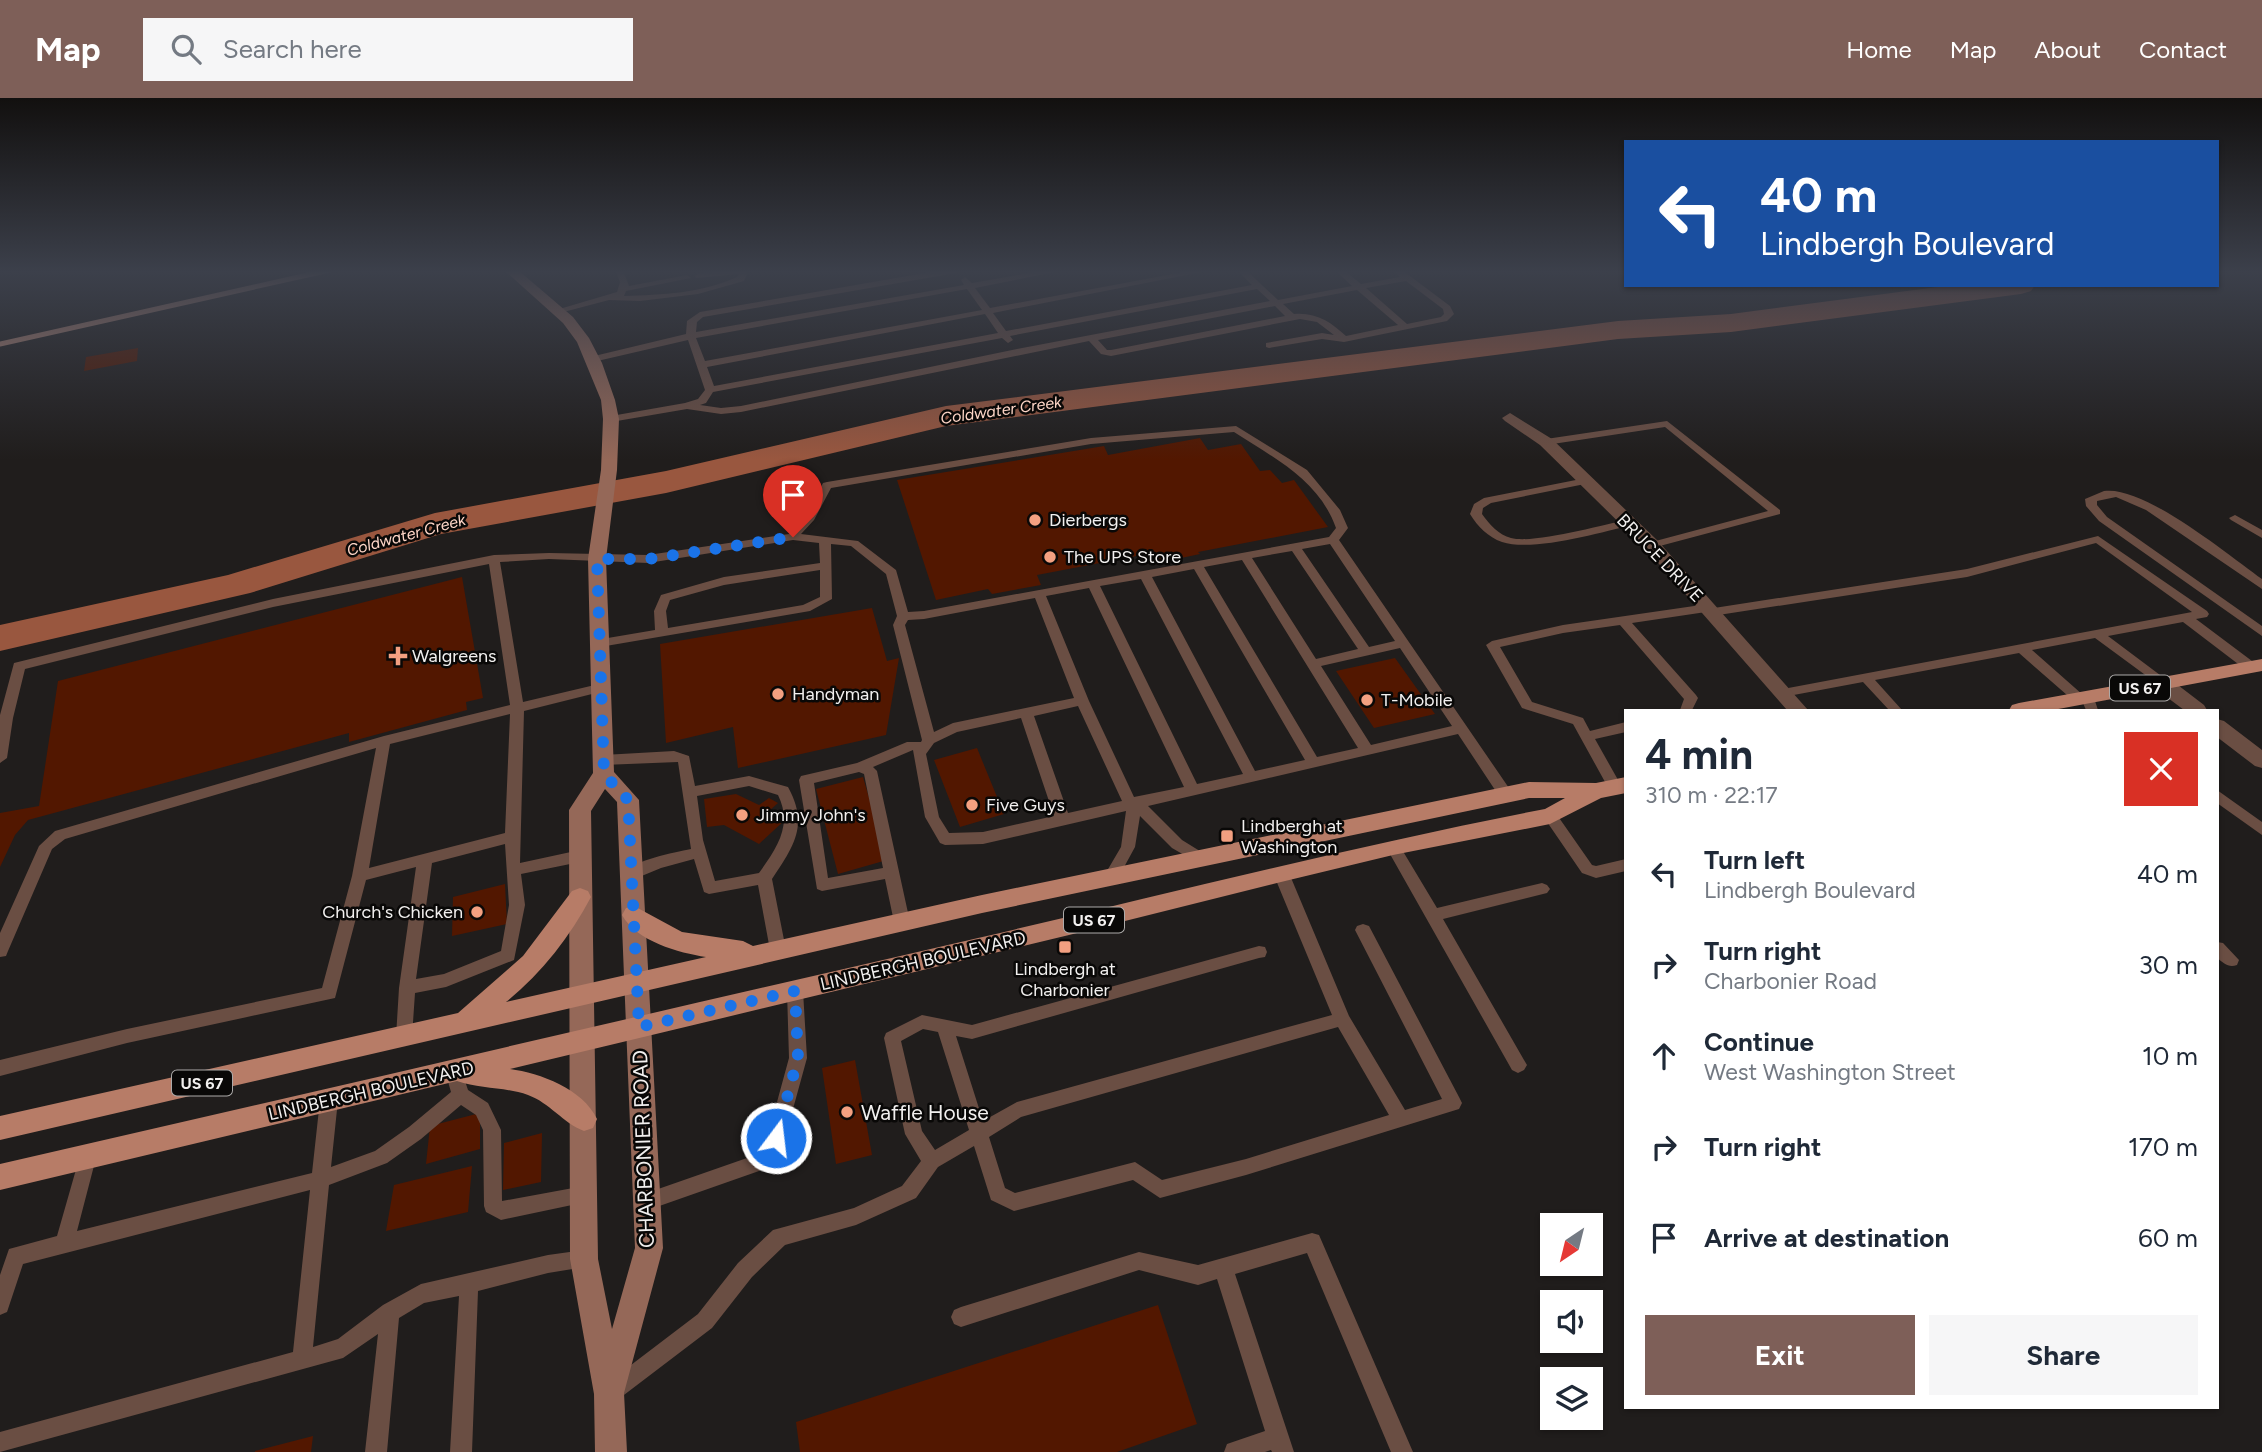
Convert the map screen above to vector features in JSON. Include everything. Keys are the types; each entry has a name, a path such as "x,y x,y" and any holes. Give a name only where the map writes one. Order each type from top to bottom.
{"main road":[{"path":"577,333 593,359 608,400 611,419 610,470 597,559 599,688 604,767"},
{"name":"US 67","path":"2042,709 2086,703 2163,684 2257,666"},
{"name":"CHARBONIER ROAD","path":"609,1394 649,1248 628,800 604,767 580,810 581,995 584,1259 609,1394 611,1452"},
{"name":"US 67","path":"0,1128 770,951 1198,857 1530,790 1612,788"},
{"name":"LINDBERGH BOULEVARD","path":"0,1177 329,1100 457,1083 582,1041 639,1027 1281,873 1394,847 1550,817 1612,788"},
{"path":"459,1024 504,991 533,964 554,939 580,897"},
{"path":"634,915 659,934 682,944 770,951"},
{"path":"457,1083 528,1083 555,1095 584,1119"}],"street":[{"name":"BRUCE DRIVE","path":"1510,418 1546,442 1652,545 1797,709"},
{"path":"2163,684 2196,709"},
{"path":"2219,728 2262,761"}],"lane":[{"path":"691,333 710,390"},
{"path":"593,359 712,333"},
{"path":"701,365 870,333"},
{"path":"611,419 687,406 702,401 710,390 1008,333"},
{"path":"687,406 721,411 741,409 1117,333"},
{"path":"1091,338 1104,352 1111,352 1208,333"},
{"path":"1337,333 1343,339"},
{"path":"1269,345 1322,336 1343,339 1373,333"},
{"path":"1004,334 1017,352"},
{"path":"1546,442 1667,424 1776,512 1652,545"},
{"path":"793,537 808,520 827,485 1091,441 1236,429 1303,472 1336,512 1342,528 1333,540 924,615 903,616"},
{"path":"1586,481 1488,500 1478,506 1476,514 1482,525 1492,533 1515,543 1627,523"},
{"path":"2262,585 2148,507 2120,494 2107,493 2091,499 2092,506 2104,520 2262,632"},
{"path":"2235,518 2262,535"},
{"path":"0,758 3,719 19,666 272,603 494,559 549,555 648,559 793,537 853,543 892,573 903,616 899,625 927,743 919,754 932,817 944,839 983,838 1461,729"},
{"path":"1612,788 1578,721 1527,705 1492,645 1574,628 1967,573 2098,539 2203,614 1783,693"},
{"path":"600,643 807,608 826,599 825,540"},
{"path":"1333,540 1506,795"},
{"path":"1295,547 1366,652"},
{"path":"1245,556 1367,750"},
{"path":"407,988 446,980 508,955 517,905 512,837 517,708 494,559"},
{"path":"662,633 660,611 665,598 682,591 736,580 827,565"},
{"path":"1197,565 1313,762"},
{"path":"1144,575 1251,776"},
{"path":"1093,584 1192,789"},
{"path":"1039,594 1082,701 1133,803 1177,844 1198,857"},
{"path":"2185,617 2257,666"},
{"path":"1624,621 1691,698 1686,709"},
{"path":"2098,634 2163,684"},
{"path":"1313,664 1403,643"},
{"path":"2022,648 2086,703"},
{"path":"1866,677 1895,709"},
{"path":"0,951 46,846 60,835 384,741 599,688"},
{"path":"892,872 822,885 806,780 860,767 885,754 927,743 953,728 1082,701"},
{"path":"1026,713 1062,818"},
{"path":"1586,737 1624,728"},
{"path":"0,1068 127,1036 329,993 360,876 384,741"},
{"path":"604,767 674,756 684,759 709,888 764,878"},
{"path":"860,767 870,771 902,922"},
{"path":"689,792 749,781 774,786 783,791 792,804 792,828 787,845 764,878 770,951"},
{"path":"2219,797 2262,830"},
{"path":"1112,876 1128,847 1133,803"},
{"path":"1550,817 1587,869 1596,872 1624,865"},
{"path":"360,876 512,837"},
{"path":"1394,847 1518,1065"},
{"path":"632,874 657,863 700,852"},
{"path":"513,870 580,856"},
{"path":"404,1037 407,988 425,859"},
{"path":"1281,873 1342,1019 1401,1119"},
{"path":"1433,915 1542,889"},
{"path":"944,1026 998,1194 1014,1202 1135,1171 1160,1189 1246,1167 1453,1103 1363,930"},
{"path":"2219,950 2231,960"},
{"path":"932,1161 914,1134 892,1038 922,1022 972,1032 1259,951"},
{"path":"648,1200 753,1165 765,1155 776,1138 798,1058 795,991"},
{"path":"609,1394 705,1321 745,1270 780,1237 856,1216 909,1192 932,1161 1017,1110 1342,1019"},
{"path":"0,1305 16,1256 321,1180 381,1157 415,1133 457,1083 482,1109 492,1130 493,1206 501,1211 584,1195"},
{"path":"302,1360 329,1100"},
{"path":"64,1244 87,1157"},
{"path":"961,1317 1139,1261 1198,1276 1312,1242 1402,1452"},
{"path":"0,1443 343,1348 390,1312 421,1294 548,1264 584,1259"},
{"path":"1223,1268 1280,1444 1235,1452"},
{"path":"461,1452 469,1284"},
{"path":"372,1447 390,1312"}],"building":[{"path":"138,348 137,361 84,371 86,357"},
{"path":"1200,438 1208,450 1241,444 1260,471 1270,470 1282,483 1294,480 1328,527 1198,552 1200,554 1153,564 1147,554 1037,575 1041,585 992,594 988,589 936,600 897,480 1104,446 1108,455"},
{"path":"462,577 483,698 466,702 467,710 349,742 349,733 28,820 15,835 0,867 0,813 39,806 58,681"},
{"name":"Handyman","path":"872,608 887,661 899,658 886,735 738,768 733,727 666,743 660,644"},
{"path":"1395,658 1435,714 1374,728 1336,671"},
{"path":"977,748 1004,814 960,827 934,760"},
{"path":"863,777 887,860 838,874 816,789"},
{"name":"Jimmy John's","path":"736,794 759,805 769,798 778,803 769,811 786,819 759,844 724,825 707,827 704,799"},
{"path":"505,884 507,924 452,936 453,897"},
{"name":"Waffle House","path":"855,1060 872,1155 836,1164 822,1068"},
{"path":"480,1113 480,1149 426,1164 430,1126"},
{"path":"542,1133 541,1182 503,1190 504,1143"},
{"path":"472,1166 468,1212 386,1231 394,1185"},
{"path":"1158,1305 1197,1424 1117,1452 800,1452 796,1422"},
{"path":"313,1436 311,1452 255,1452 255,1451"}],"waterway":[{"path":"0,344 48,333"},
{"name":"Coldwater Creek","path":"0,638 236,585 435,524 666,482 946,416 1593,333"}],"place":[{"name":"Dierbergs","path":"1035,520"},
{"name":"The UPS Store","path":"1050,557"},
{"name":"Walgreens","path":"398,656"},
{"name":"Handyman","path":"778,694"},
{"name":"T-Mobile","path":"1367,700"},
{"name":"Five Guys","path":"972,805"},
{"name":"Jimmy John's","path":"742,815"},
{"name":"Lindbergh at Washington","path":"1227,836"},
{"name":"Church's Chicken","path":"477,912"},
{"name":"Lindbergh at Charbonier","path":"1065,947"},
{"name":"Waffle House","path":"847,1112"}],"route":[{"path":"776,1138 798,1058 795,991 639,1027 628,800 604,774 596,596 597,559 648,559 793,537"}]}
